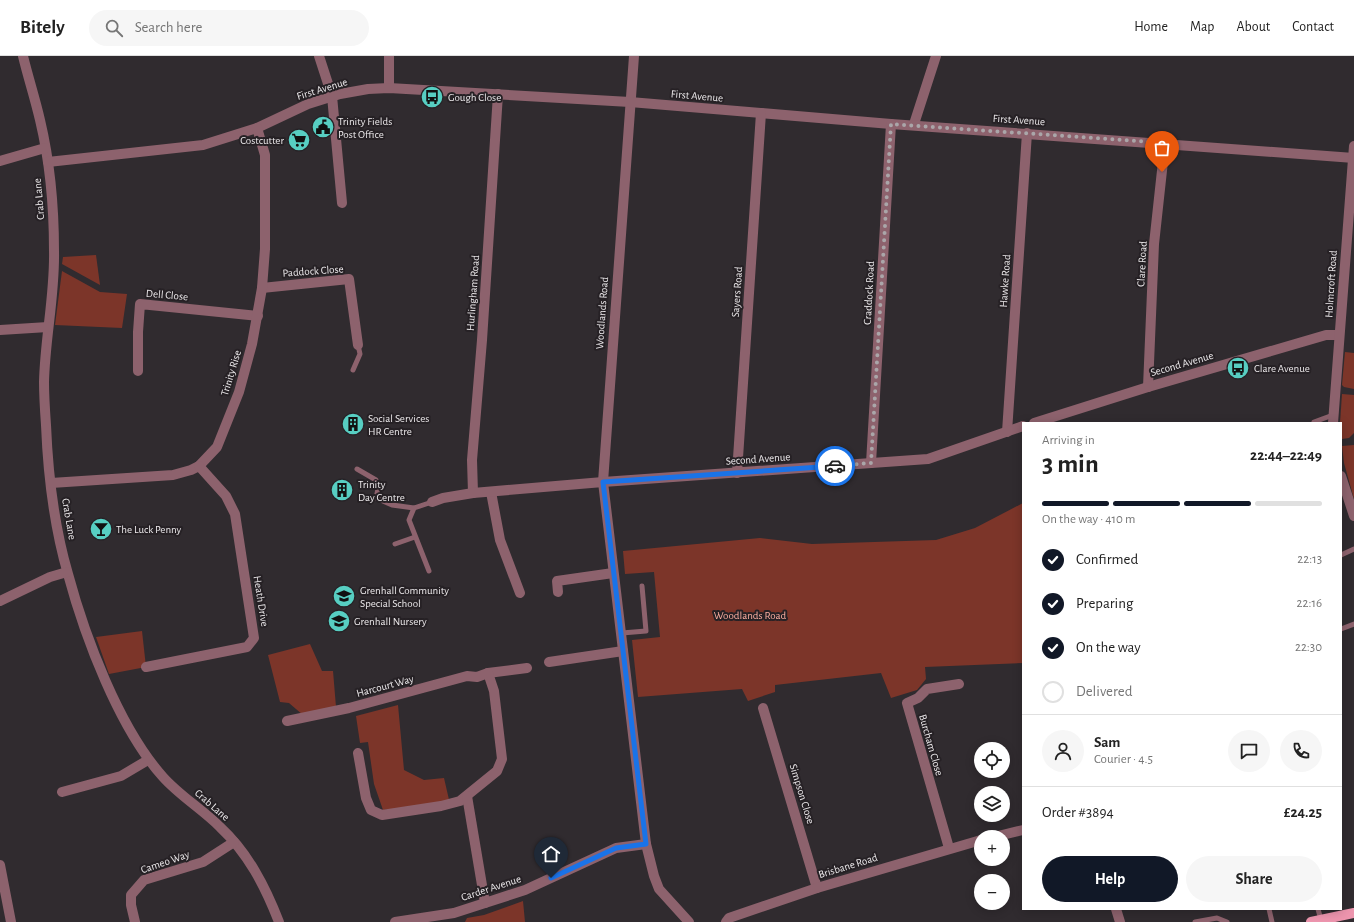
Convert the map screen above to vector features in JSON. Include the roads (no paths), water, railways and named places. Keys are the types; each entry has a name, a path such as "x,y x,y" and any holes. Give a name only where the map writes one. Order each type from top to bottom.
{"main road":[{"path":"1316,921 1354,913"}],"street":[{"name":"Crab Lane","path":"22,56 40,122 48,162 53,219 54,254 44,385 51,483 57,526 67,572 80,616 119,710 148,760 164,779 220,827 234,842 261,881 279,922"},
{"path":"319,56 332,96 342,203"},
{"path":"389,56 389,88"},
{"name":"Woodlands Road","path":"634,56 603,482 646,844 659,889 689,922"},
{"path":"914,124 936,56"},
{"name":"First Avenue","path":"48,162 188,148 203,145 258,128 308,104 332,96 368,89 389,88 630,102 891,124 914,124 1354,158"},
{"name":"Hurlingham Road","path":"473,493 472,460 482,340 498,94"},
{"name":"Sayers Road","path":"737,473 761,113"},
{"name":"Craddock Road","path":"871,463 891,124"},
{"name":"Trinity Rise","path":"51,483 173,475 199,466 217,447 238,392 258,316 262,288 265,249 265,155 258,128"},
{"name":"Hawke Road","path":"1007,432 1027,133"},
{"name":"Clare Road","path":"1148,386 1154,244 1165,143"},
{"name":"Holmcroft Road","path":"1333,419 1354,146"},
{"path":"0,161 45,148"},
{"name":"Paddock Close","path":"262,288 349,279 358,344"},
{"name":"Dell Close","path":"138,371 140,304 258,316"},
{"path":"0,330 48,326"},
{"name":"Second Avenue","path":"1037,422 1148,386 1326,335 1339,334"},
{"name":"Second Avenue","path":"432,502 443,498 473,493 603,482 928,459 1022,426"},
{"name":"Heath Drive","path":"146,667 247,647 254,638 235,514 226,496 199,466"},
{"path":"1342,479 1354,516"},
{"path":"491,492 500,540 520,593"},
{"path":"0,601 50,577 67,572"},
{"path":"558,592 557,581 613,572"},
{"path":"549,662 623,651"},
{"name":"Harcourt Way","path":"287,721 349,708 467,676 477,677 488,673 527,668"},
{"path":"358,753 366,798 371,810 382,815 441,806 460,801 497,770 502,759 494,691 488,673"},
{"name":"Burcham Close","path":"949,848 907,703 918,698 927,689 959,684"},
{"name":"Simpson Close","path":"763,708 817,888"},
{"path":"62,792 121,776 148,760"},
{"path":"467,796 485,903"},
{"path":"1010,833 1022,830"},
{"name":"Cameo Way","path":"135,922 131,895 144,880 203,862 234,842"},
{"name":"Brisbane Road","path":"726,922 729,918 817,888 974,842"},
{"name":"Carder Avenue","path":"395,922 454,917 485,903 525,890 616,848 646,844"},
{"path":"0,865 11,922"},
{"path":"1116,910 1120,922"}],"lane":[{"path":"353,370 360,354 358,344"},
{"path":"1314,422 1333,419"},
{"path":"357,470 376,480 378,489 376,498 392,505 414,508 432,502"},
{"path":"414,508 409,520 429,571"},
{"path":"395,544 416,537"},
{"path":"1342,554 1354,549"},
{"path":"622,633 646,631 642,586"},
{"path":"1342,629 1354,624"},
{"path":"1269,910 1272,922"},
{"path":"1316,921 1318,910"},
{"path":"1195,922 1217,918 1227,922"}],"place":[{"name":"Gough Close","path":"432,97"},
{"name":"Trinity Fields Post Office","path":"323,127"},
{"name":"Costcutter","path":"299,140"},
{"name":"Clare Avenue","path":"1238,368"},
{"name":"Social Services HR Centre","path":"353,424"},
{"name":"Trinity Day Centre","path":"342,490"},
{"name":"The Luck Penny","path":"101,529"},
{"name":"Grenhall Community Special School","path":"344,596"},
{"name":"Grenhall Nursery","path":"339,621"}]}
